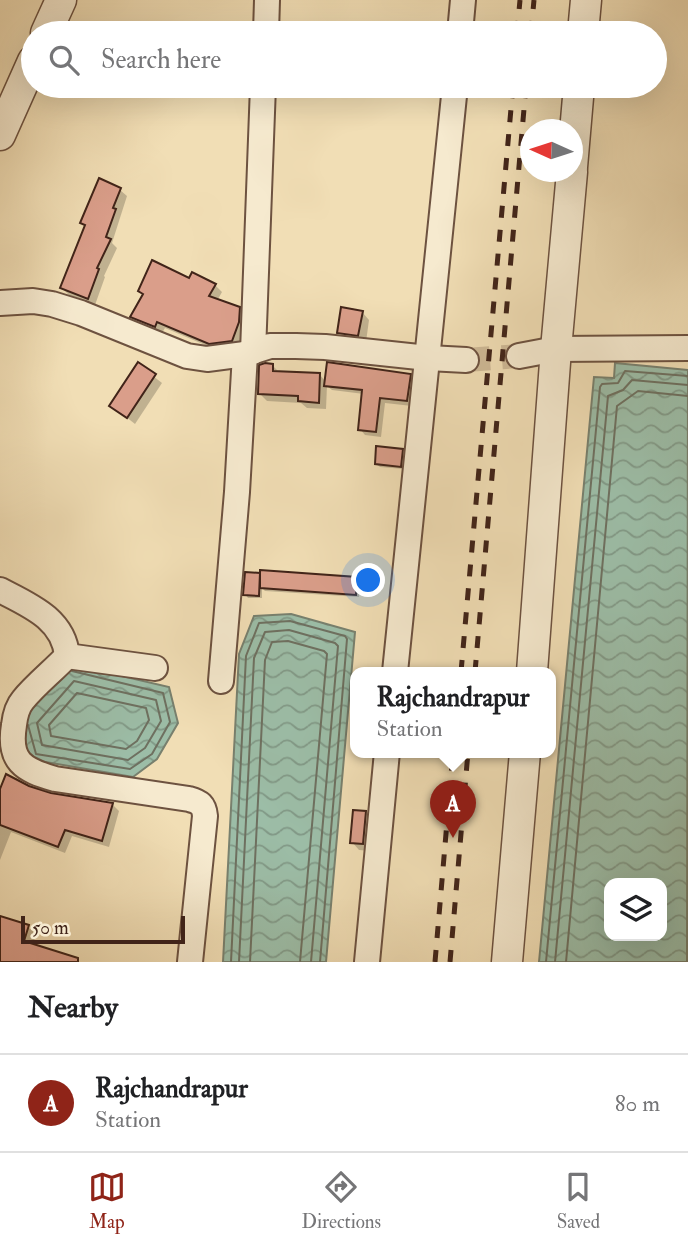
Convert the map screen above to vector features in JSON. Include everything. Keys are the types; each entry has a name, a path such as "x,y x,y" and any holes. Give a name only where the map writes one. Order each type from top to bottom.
{"street":[{"path":"51,21 61,0"},
{"path":"266,21 267,0"},
{"path":"461,21 463,0"},
{"path":"584,21 586,0"},
{"path":"0,135 21,88"},
{"path":"221,681 249,353 262,98"},
{"path":"396,667 454,98"},
{"path":"576,119 578,98"},
{"path":"532,667 571,182"},
{"path":"0,303 33,301 52,304 187,356 207,359 249,353 270,346 325,346 467,360"},
{"path":"519,356 556,349 688,348"},
{"path":"0,590 50,619 62,635 66,656"},
{"path":"66,656 155,668"},
{"path":"0,763 21,702 66,656"},
{"path":"13,729 12,746 16,759 36,773 55,779 189,799 204,807 190,962"},
{"path":"368,962 386,758"},
{"path":"507,962 525,758"}],"water":[{"path":"615,363 688,370 687,962 539,962 594,377 614,378"},
{"path":"291,614 355,632 326,962 223,962 239,654 254,616"},
{"path":"66,663 169,687 178,723 157,759 133,777 28,759 20,719"}],"building":[{"path":"99,178 121,188 106,237 111,239 97,268 99,269 88,299 60,288 85,225 80,223"},
{"path":"152,260 189,278 192,272 216,284 209,296 240,307 239,322 232,341 209,344 157,322 155,327 130,317 143,294 138,291"},
{"path":"341,307 363,311 358,336 337,333"},
{"path":"138,362 156,374 127,418 109,406"},
{"path":"327,362 411,374 407,401 380,398 376,432 358,430 362,390 324,386"},
{"path":"273,364 273,371 320,373 319,403 298,401 298,396 258,394 259,365"},
{"path":"376,446 403,449 401,467 375,464"},
{"path":"260,570 357,577 356,595 260,588"},
{"path":"245,572 260,573 259,596 243,595"},
{"path":"6,774 29,786 51,793 113,803 102,841 65,830 58,847 0,825 0,789"},
{"path":"353,810 366,811 363,844 350,843"},
{"path":"0,916 29,925 24,941 78,958 78,962 0,962"}],"tunnel":[{"path":"466,360 519,356"}],"railway":[{"path":"518,21 520,0"},
{"path":"532,21 534,0"},
{"path":"461,667 512,98"},
{"path":"475,667 525,98"},
{"path":"435,962 452,758"},
{"path":"450,962 467,758"}],"place":[{"name":"Rajchandrapur","path":"453,838"}]}
